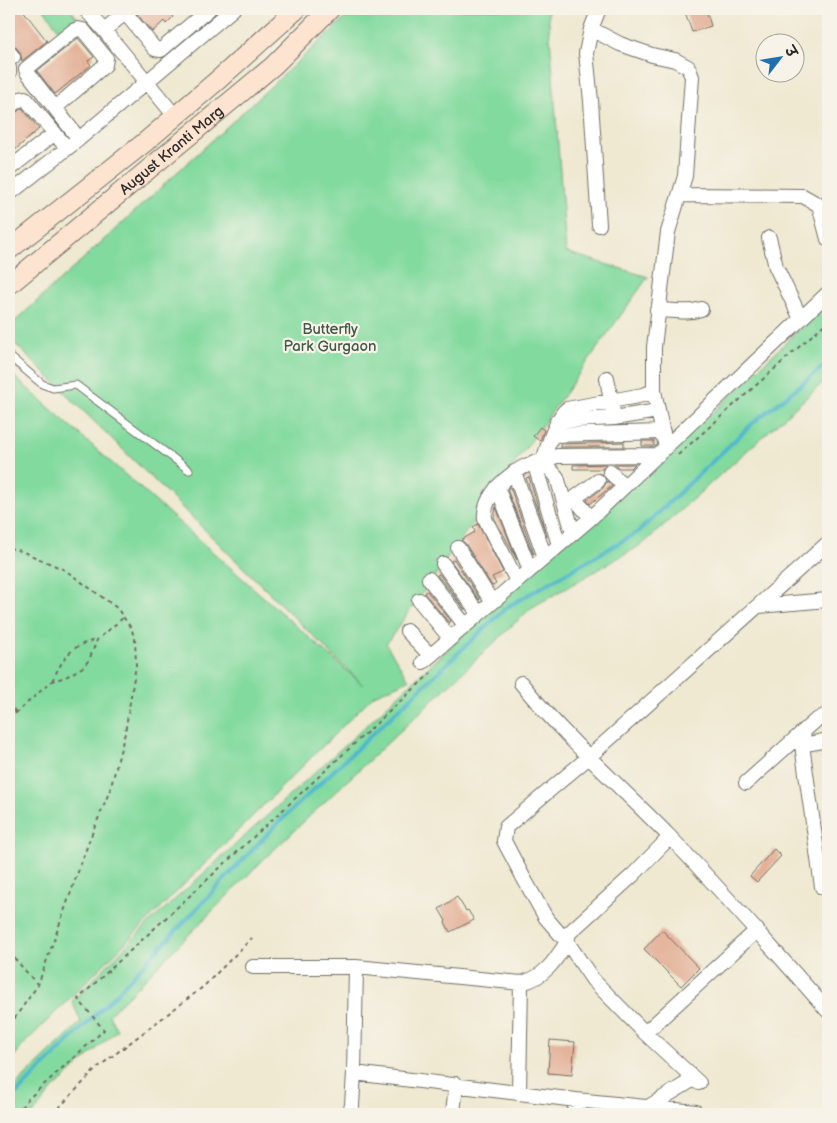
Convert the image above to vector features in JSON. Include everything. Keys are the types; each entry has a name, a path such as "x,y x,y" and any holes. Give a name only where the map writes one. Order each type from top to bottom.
{"main road":[{"name":"August Kranti Marg","path":"9,250 175,116 297,9"},
{"name":"August Kranti Marg","path":"9,285 273,66 330,9"}],"street":[{"path":"85,9 175,116"},
{"path":"104,30 126,10 155,49 161,50 209,9"},
{"path":"9,194 79,139 233,9"},
{"path":"598,9 586,53 599,225"},
{"path":"591,29 620,44 652,55 675,60 688,67 692,78 685,176 668,232 654,347 654,391 666,454"},
{"path":"55,108 105,64 106,58 83,30 73,31 26,69 27,72 79,139"},
{"path":"9,72 10,59"},
{"path":"9,107 20,98 25,98 67,148"},
{"path":"9,170 55,133"},
{"path":"680,195 804,196 819,205 828,239"},
{"path":"769,238 776,267 800,319"},
{"path":"407,631 426,659 591,518 624,486 666,454 828,293"},
{"path":"658,310 677,310 691,313 701,309"},
{"path":"607,378 614,418"},
{"path":"559,545 539,461 563,411 610,400 643,395 654,391"},
{"path":"557,421 614,418 658,411"},
{"path":"553,435 663,432"},
{"path":"517,581 485,519 484,509 497,487 514,472 539,461 557,456 666,454"},
{"path":"539,461 557,477 570,502 573,533"},
{"path":"514,472 545,557"},
{"path":"610,472 624,486"},
{"path":"570,502 598,481"},
{"path":"497,487 530,570"},
{"path":"570,502 591,518"},
{"path":"648,1107 696,1081 593,980 567,942 546,918 504,841 506,827 589,757 828,543"},
{"path":"458,548 492,602"},
{"path":"443,564 479,614"},
{"path":"430,579 465,625"},
{"path":"419,600 450,638"},
{"path":"758,606 828,600"},
{"path":"521,683 589,757 670,837 757,930 828,1011"},
{"path":"746,783 803,738 815,721 828,714"},
{"path":"803,738 828,740"},
{"path":"803,738 822,887"},
{"path":"253,967 356,967 521,983 532,980 546,971 557,958 567,942 569,933 633,875 670,837"},
{"path":"645,1033 757,930"},
{"path":"350,1112 354,1073 356,967"},
{"path":"519,1092 521,983"},
{"path":"354,1073 576,1100 696,1112"},
{"path":"452,1114 456,1084"},
{"path":"574,1114 576,1100"}],"lane":[{"path":"9,356 42,384 53,388 76,385 189,470"}],"path":[{"path":"666,454 828,321"},
{"path":"9,548 21,551 65,570 118,608 135,639 136,665 125,732 110,790 89,841 38,985 9,1026"},
{"path":"9,719 52,681 71,651 81,644 97,640 124,617"},
{"path":"52,681 66,677 83,667 89,660 97,640"},
{"path":"16,1114 27,1100 104,1030 78,999 434,670"},
{"path":"9,702 16,714"},
{"path":"53,1114 97,1068 202,987 252,938"},
{"path":"9,952 38,985"}],"green space":[{"path":"44,9 70,9 78,19 61,33"},
{"name":"Butterfly Park Gurgaon","path":"355,9 548,9 566,252 648,277 386,644 409,680 374,695 25,1043 9,1063 9,372 363,685 9,338 9,327"},
{"path":"828,302 828,378 644,543 531,608 263,860 109,1015 117,1030 52,1090 33,1114 9,1114 9,1092 81,1022 72,1001 149,923 355,736 499,601 710,415"}],"building":[{"path":"9,9 22,9 47,41 22,61 20,52 9,43"},
{"path":"143,9 166,9 173,17 166,24 164,21 152,32 137,14"},
{"path":"684,9 706,9 711,26 692,32"},
{"path":"78,38 94,57 88,61 91,65 55,94 37,71"},
{"path":"22,108 39,129 9,155 9,124 15,116 14,114"},
{"path":"540,427 544,430 540,441 533,436"},
{"path":"642,441 654,441 654,446 642,446"},
{"path":"624,442 624,447 560,447 560,444"},
{"path":"606,464 602,469 573,469 573,465"},
{"path":"614,464 635,464 631,468 619,468"},
{"path":"529,477 547,537 526,478"},
{"path":"607,481 612,486 590,504 587,500 603,488"},
{"path":"510,487 534,554 507,490"},
{"path":"496,507 517,560 494,517"},
{"path":"478,524 503,572 492,577 496,584 492,586 465,543 461,540 475,532 473,527"},
{"path":"454,559 480,599 479,600 451,561"},
{"path":"439,574 465,610 437,575"},
{"path":"427,591 451,621 449,623 424,593"},
{"path":"774,849 781,856 757,882 750,876"},
{"path":"457,897 474,920 450,932 439,909"},
{"path":"662,930 699,968 681,986 644,949"},
{"path":"550,1040 575,1042 572,1075 548,1073"}],"waterway":[{"path":"9,1101 113,997 276,825 507,607 638,532 753,423 828,363"}]}
